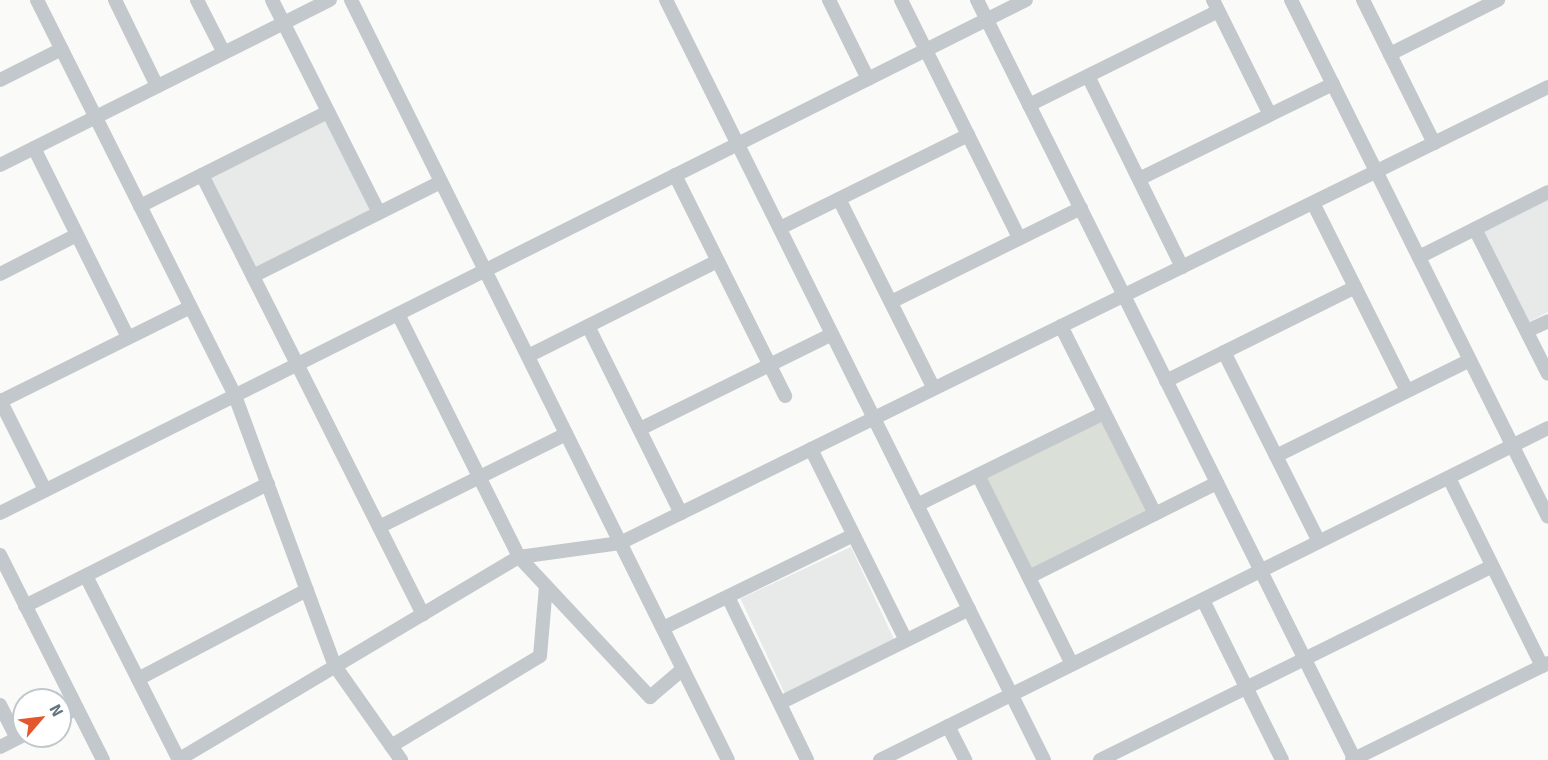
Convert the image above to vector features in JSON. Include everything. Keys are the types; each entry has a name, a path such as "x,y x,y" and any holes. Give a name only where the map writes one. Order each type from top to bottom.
{"street":[{"path":"37,0 235,396 335,666 401,760"},
{"path":"115,0 157,86"},
{"path":"197,0 224,53"},
{"path":"272,0 379,213"},
{"path":"0,165 330,0"},
{"path":"351,0 729,760"},
{"path":"666,0 1044,760"},
{"path":"829,0 868,79"},
{"path":"901,0 1019,238"},
{"path":"977,0 1354,760 1545,664 1492,566 1449,478"},
{"path":"0,513 1026,0"},
{"path":"1291,0 1548,517"},
{"path":"1363,0 1434,143"},
{"path":"1390,54 1498,0"},
{"path":"1029,105 1088,76 1215,6 1270,115"},
{"path":"0,80 62,49"},
{"path":"1088,76 1182,267"},
{"path":"1139,179 1332,84"},
{"path":"86,576 178,760 519,557 620,543 1548,87"},
{"path":"140,206 328,112"},
{"path":"780,228 968,135"},
{"path":"34,148 128,338"},
{"path":"202,175 423,615"},
{"path":"675,175 785,396"},
{"path":"253,276 441,182"},
{"path":"1419,257 1548,192"},
{"path":"839,199 934,389"},
{"path":"1313,203 1407,392"},
{"path":"891,302 1081,208"},
{"path":"1475,228 1548,374"},
{"path":"0,274 77,235"},
{"path":"528,356 718,261"},
{"path":"1166,381 1355,287"},
{"path":"45,490 0,401 190,307"},
{"path":"398,314 519,557 650,697 683,669"},
{"path":"1527,331 1548,321"},
{"path":"588,326 681,513"},
{"path":"1061,326 1155,514"},
{"path":"640,429 832,334"},
{"path":"1224,352 1319,542"},
{"path":"1276,456 1470,360"},
{"path":"917,506 1104,413"},
{"path":"880,760 1548,428"},
{"path":"379,527 566,434"},
{"path":"811,449 906,640"},
{"path":"978,475 1072,664"},
{"path":"1029,577 1217,483"},
{"path":"26,606 268,484"},
{"path":"663,628 854,535"},
{"path":"0,555 103,760"},
{"path":"1100,760 1116,757 1246,688 1492,566"},
{"path":"391,746 540,656 546,586"},
{"path":"138,679 307,590"},
{"path":"728,597 807,760"},
{"path":"1203,600 1282,760"},
{"path":"780,703 969,609"},
{"path":"0,705 12,724"},
{"path":"72,711 77,708"},
{"path":"948,726 965,760"}],"shaded area":[{"path":"326,119 372,209 252,270 207,180"},
{"path":"1548,199 1548,312 1529,322 1483,232"},
{"path":"1104,417 1152,511 1030,573 982,479"},
{"path":"851,547 895,642 785,694 740,599"}]}
